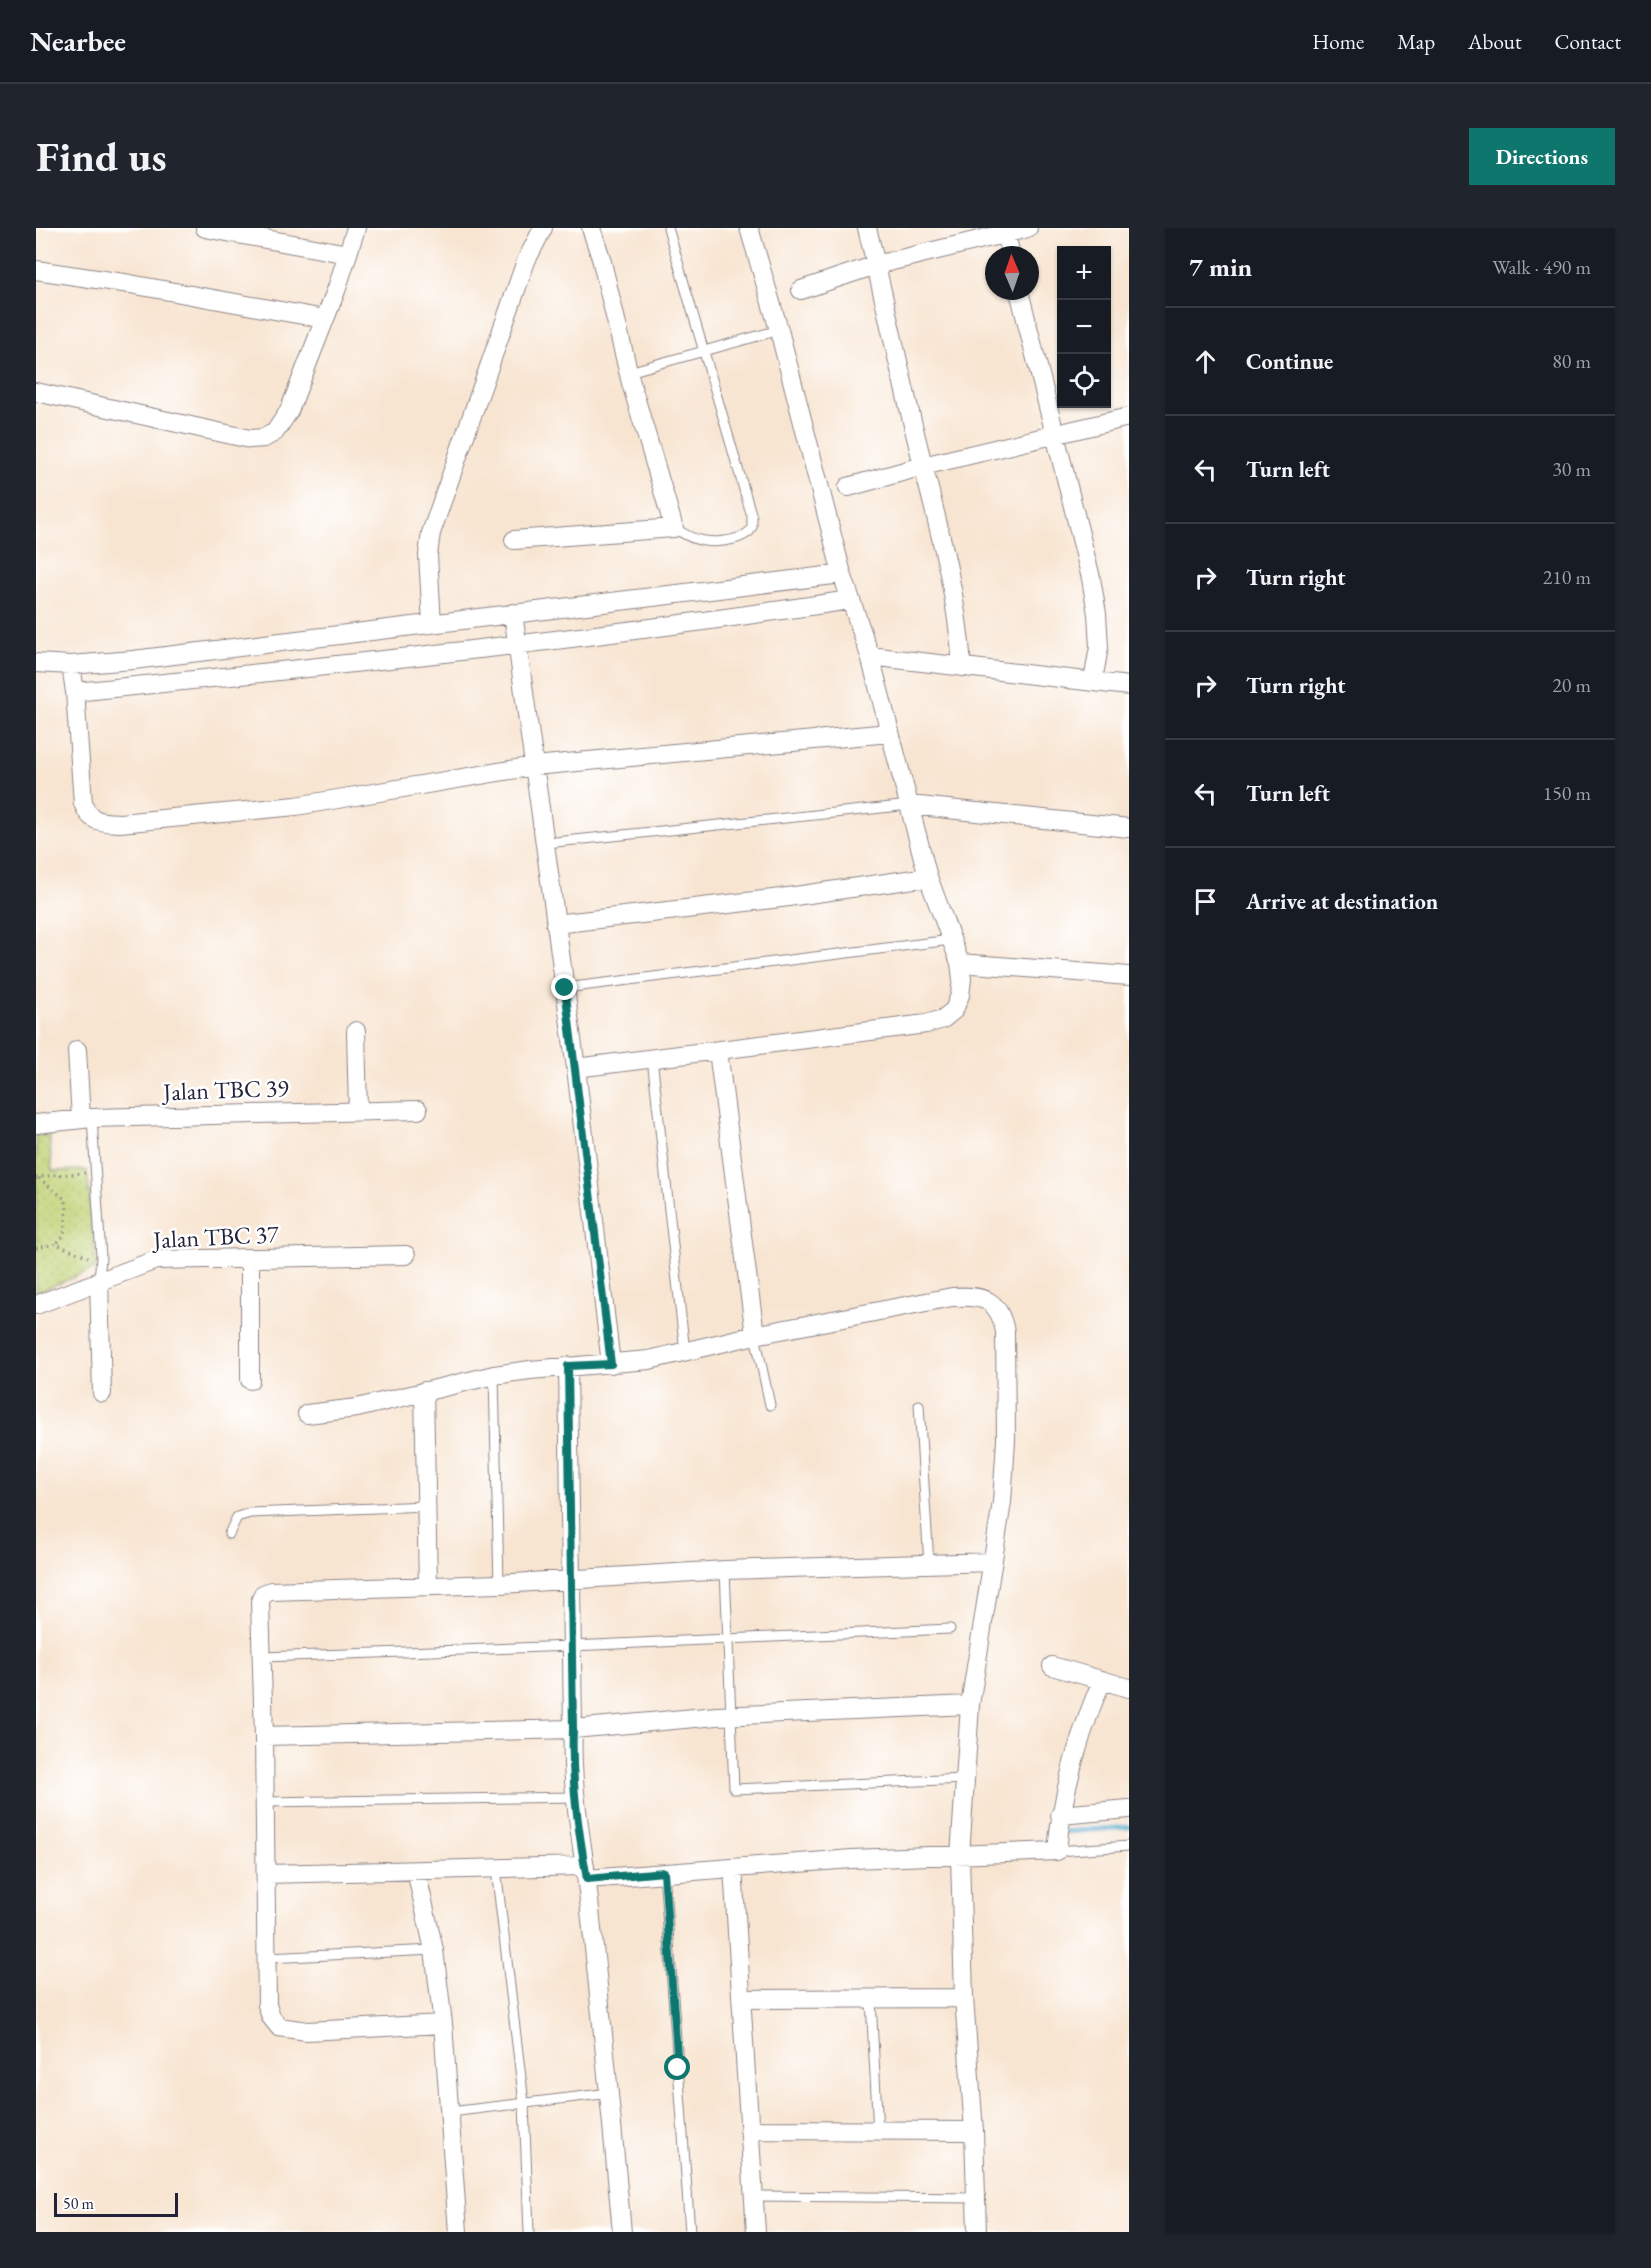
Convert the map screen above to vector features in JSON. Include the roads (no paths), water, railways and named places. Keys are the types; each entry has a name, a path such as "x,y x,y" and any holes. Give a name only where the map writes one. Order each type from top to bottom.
{"street":[{"path":"205,228 348,254"},
{"path":"36,392 250,439 264,438 275,432 289,411 325,319 356,228"},
{"path":"432,624 428,555 431,534 526,261 543,228"},
{"path":"514,540 674,528 591,228"},
{"path":"576,1068 926,1024 943,1019 954,1010 960,995 962,979 960,963 928,877 870,656 842,574 779,330 749,228"},
{"path":"867,228 896,358 952,586 959,628 962,667"},
{"path":"801,290 876,265 1005,231 1028,228"},
{"path":"1005,231 1009,246"},
{"path":"36,270 130,284 325,319"},
{"path":"1021,300 1091,578 1097,614 1099,647 1093,681"},
{"path":"848,488 923,466 1129,417"},
{"path":"36,663 71,665 202,652 842,574"},
{"path":"75,692 274,672 707,622 850,600"},
{"path":"513,613 576,1068 611,1364"},
{"path":"870,656 1129,686"},
{"path":"71,665 83,803 86,813 94,820 106,822 120,823 296,806 534,766 889,733"},
{"path":"910,805 1129,828"},
{"path":"555,924 781,898 928,877"},
{"path":"960,963 1129,976"},
{"path":"356,1031 358,1111"},
{"path":"77,1050 86,1118"},
{"path":"718,1051 755,1335"},
{"name":"Jalan TBC 39","path":"36,1124 86,1118 418,1110"},
{"name":"Jalan TBC 37","path":"36,1305 156,1260 406,1255"},
{"path":"250,1258 250,1380"},
{"path":"99,1280 102,1393"},
{"path":"307,1414 357,1408 494,1375 568,1366 650,1360 755,1335 952,1297 976,1297 993,1304 1002,1317 1005,1332 1006,1440 1002,1502 970,1706 960,1856 964,1998 974,2132 977,2232"},
{"path":"568,1366 574,1797 586,1873 610,2093 621,2232"},
{"path":"424,1391 428,1586"},
{"path":"443,2024 307,2031 279,2027 271,2017 267,2005 267,1874 260,1602 262,1594 271,1591 499,1584 725,1569 993,1562"},
{"path":"1052,1666 1129,1688"},
{"path":"267,1874 496,1869 586,1873 664,1872 852,1859 1057,1851 1060,1815 1071,1767 1102,1680"},
{"path":"264,1736 573,1729 730,1715 970,1706"},
{"path":"1060,1815 1129,1809"},
{"path":"733,1868 756,2232"},
{"path":"416,1871 434,1950 443,2024 458,2232"},
{"path":"741,1998 871,2000 964,1998"},
{"path":"749,2130 974,2132"}],"lane":[{"path":"668,228 752,517 752,527 746,535 725,541 710,542 695,539 674,528"},
{"path":"629,372 779,330"},
{"path":"546,843 910,805"},
{"path":"565,988 951,940"},
{"path":"652,1058 684,1352"},
{"path":"86,1118 96,1173 101,1257 99,1280"},
{"path":"755,1335 770,1405"},
{"path":"494,1375 499,1584"},
{"path":"919,1405 929,1564"},
{"path":"229,1534 237,1517 250,1513 426,1506"},
{"path":"725,1569 726,1639 734,1789 964,1779"},
{"path":"262,1657 950,1629"},
{"path":"265,1802 574,1797"},
{"path":"1057,1851 1129,1846"},
{"path":"496,1869 524,2103 529,2232"},
{"path":"664,1872 690,2232"},
{"path":"267,1958 434,1950"},
{"path":"871,2000 878,2132"},
{"path":"450,2112 610,2093"},
{"path":"754,2196 976,2198"}],"waterway":[{"path":"1062,1832 1129,1827"}]}
